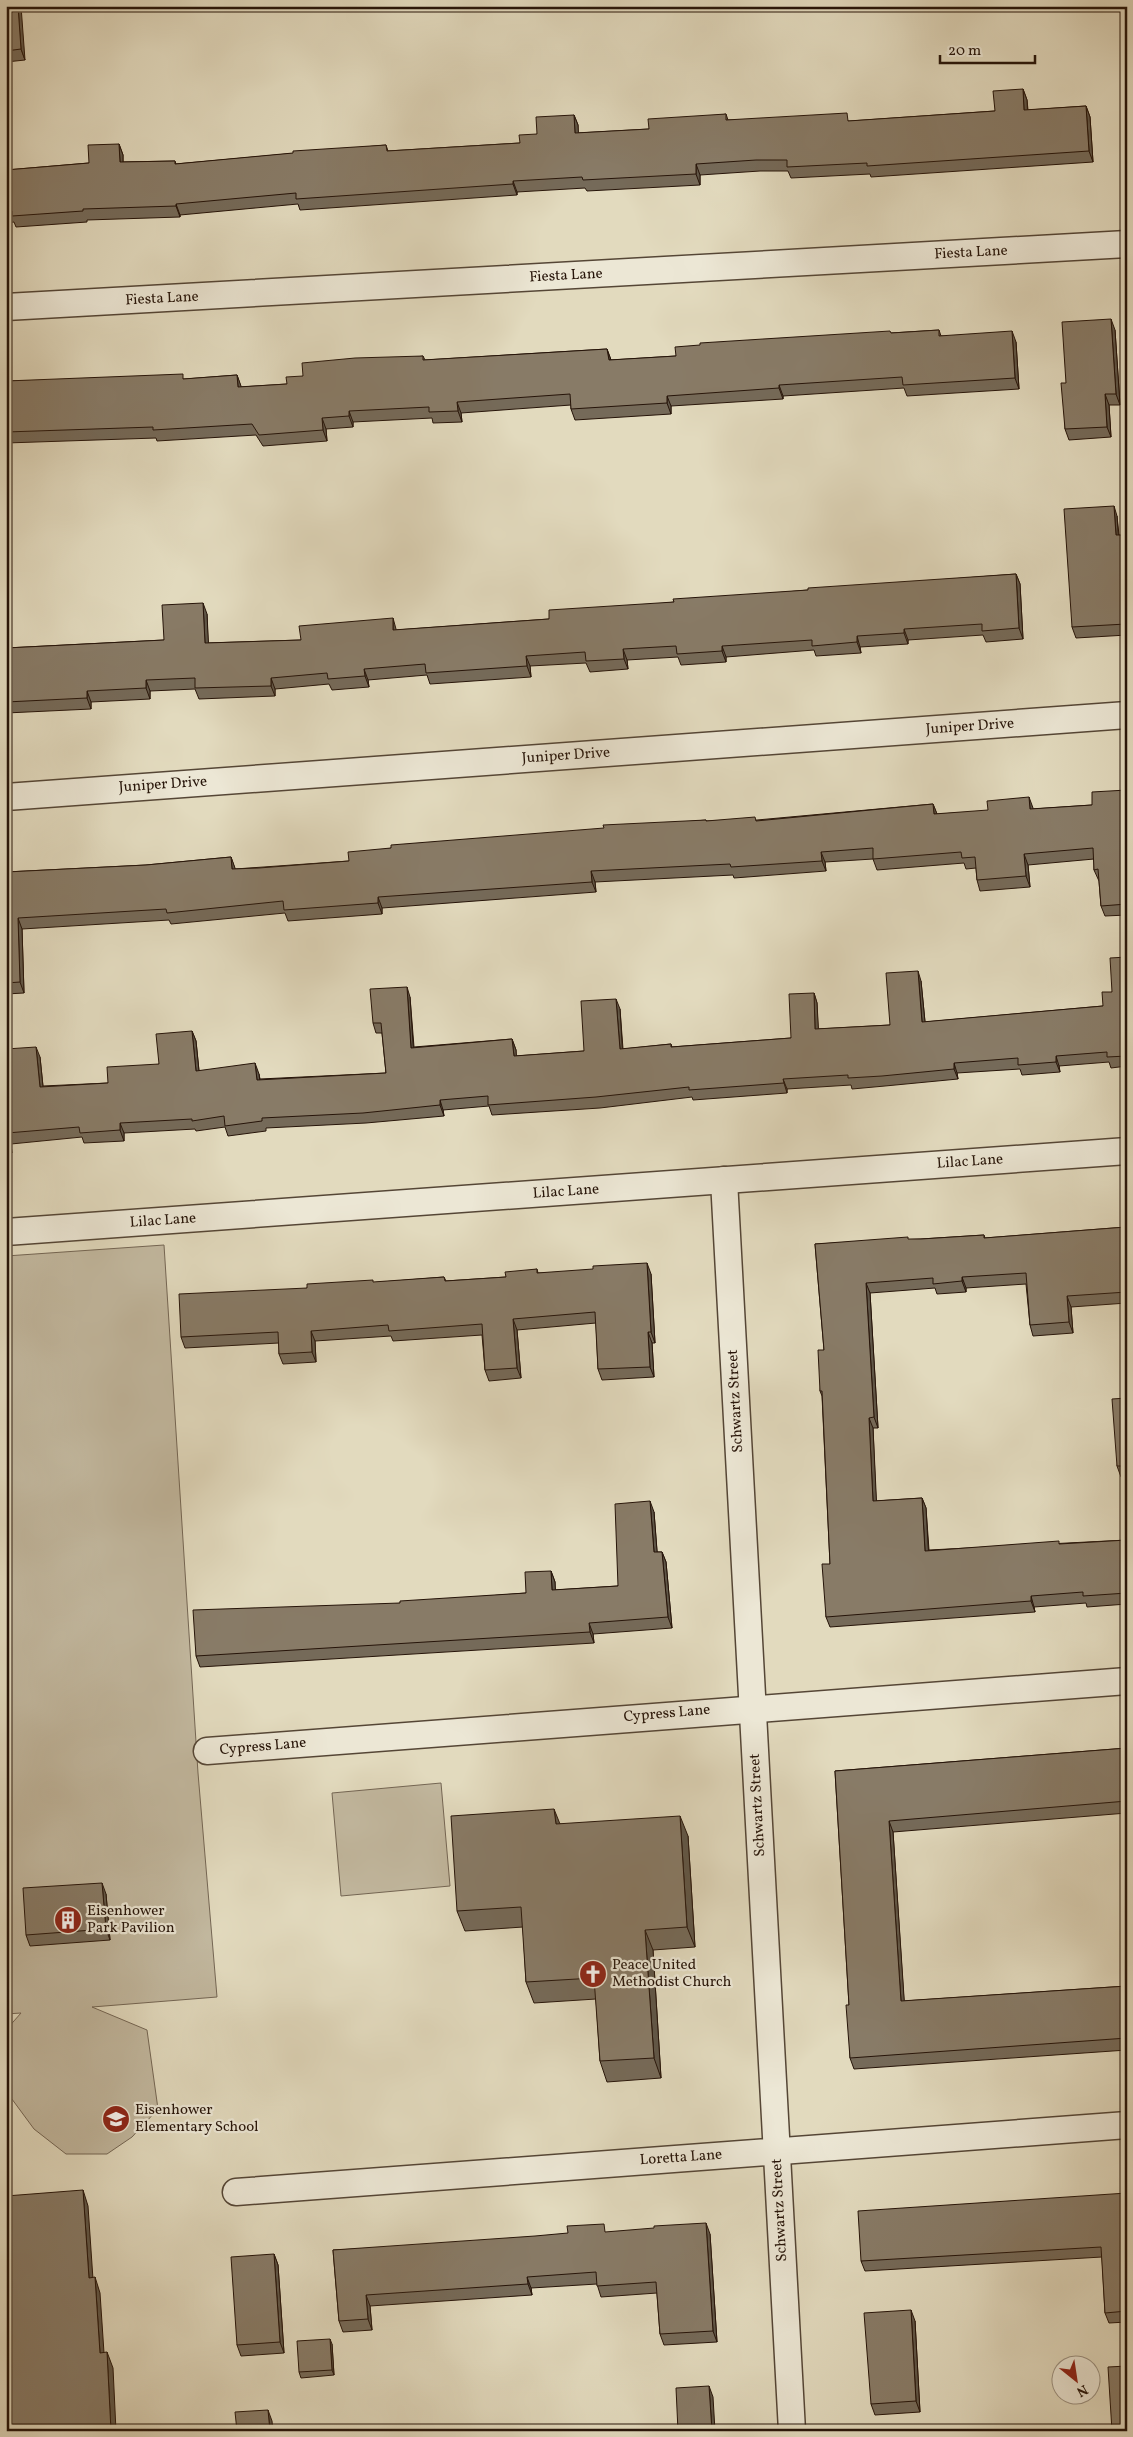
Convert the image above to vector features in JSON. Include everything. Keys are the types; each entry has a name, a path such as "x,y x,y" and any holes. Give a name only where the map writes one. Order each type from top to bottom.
{"street":[{"name":"Fiesta Lane","path":"6,307 1127,244"},
{"name":"Juniper Drive","path":"6,797 1127,715"},
{"name":"Lilac Lane","path":"6,1232 1127,1151"},
{"name":"Schwartz Street","path":"724,1180 792,2431"},
{"name":"Cypress Lane","path":"206,1751 1127,1680"},
{"name":"Loretta Lane","path":"236,2192 1127,2125"}],"shaded area":[{"path":"164,1245 198,1773 217,1997 92,2007 147,2030 158,2109 132,2137 107,2154 66,2154 34,2129 6,2091 6,2030 21,2013 6,2014 6,1256"},
{"path":"441,1783 450,1886 341,1896 332,1793"}],"building":[{"path":"6,6 18,6 21,49 6,51"},
{"path":"1023,89 1024,110 1086,106 1089,151 867,166 867,163 787,167 787,160 756,160 696,164 696,174 583,180 582,177 513,181 513,184 296,199 296,193 176,204 176,206 83,209 83,211 12,216 12,211 6,212 6,170 89,163 88,145 119,144 120,162 175,161 175,164 293,153 293,151 386,145 387,151 520,143 519,135 537,134 536,117 574,115 575,133 649,129 648,119 726,114 726,120 847,113 848,121 995,111 993,91"},
{"path":"1111,319 1116,394 1105,394 1107,427 1065,429 1061,383 1066,383 1062,322"},
{"path":"939,330 939,336 1012,331 1015,378 903,385 902,377 779,385 779,388 667,396 667,403 571,409 570,394 457,402 458,411 429,412 429,407 349,411 349,416 322,418 323,430 259,435 252,424 153,430 153,427 6,432 6,381 183,374 183,379 237,375 238,387 287,384 286,377 303,376 302,363 355,358 423,356 423,360 607,349 609,360 676,356 675,347 700,345 700,343 890,331 891,333"},
{"path":"1114,506 1116,535 1125,535 1127,558 1127,592 1124,592 1126,624 1072,627 1064,509"},
{"path":"1016,574 1019,628 982,631 982,624 904,629 904,633 857,636 857,642 812,646 812,640 722,646 722,651 677,654 676,646 623,649 624,659 586,661 585,652 526,656 527,666 426,673 425,664 364,669 365,676 328,679 327,673 271,678 271,686 195,688 195,678 146,680 146,688 87,691 87,698 6,702 6,648 164,640 162,605 203,603 205,643 301,640 299,626 393,618 393,630 549,619 549,610 674,602 673,599 808,590 808,588"},
{"path":"1127,790 1127,904 1101,906 1098,869 1094,870 1093,848 1024,854 1026,876 977,880 975,857 962,858 961,852 873,859 873,848 821,852 822,861 731,867 730,864 591,871 592,882 378,897 378,903 284,910 283,901 167,913 166,909 18,918 20,982 6,983 6,872 146,865 231,857 232,869 259,868 349,861 348,852 391,848 391,845 604,828 603,825 755,817 756,821 933,804 934,814 988,810 987,801 1029,797 1030,809 1092,805 1092,792"},
{"path":"1127,957 1127,1056 1107,1057 1107,1052 1056,1056 1056,1062 1018,1065 1018,1058 954,1063 954,1069 882,1076 848,1078 848,1075 783,1079 784,1083 689,1090 689,1087 596,1097 488,1105 488,1096 440,1100 440,1105 363,1113 262,1118 262,1121 225,1126 224,1116 192,1121 192,1119 120,1123 120,1130 80,1133 79,1127 7,1133 8,1143 6,1143 6,1049 36,1047 40,1087 108,1083 107,1067 159,1064 156,1034 192,1031 196,1071 255,1063 257,1080 386,1073 381,1023 373,1023 370,989 407,987 411,1048 512,1039 514,1056 584,1051 581,1001 616,999 620,1049 671,1044 671,1047 791,1038 789,994 814,993 815,1029 890,1025 886,973 918,971 922,1022 1103,1006 1102,992 1112,992 1110,958"},
{"path":"1126,1221 1127,1292 1067,1296 1069,1322 1030,1325 1026,1273 962,1277 962,1281 933,1284 933,1278 866,1283 874,1417 869,1418 873,1501 922,1498 925,1551 1059,1541 1059,1544 1127,1540 1127,1593 1083,1596 1083,1592 1031,1596 1031,1601 826,1617 822,1564 830,1564 822,1391 820,1391 818,1350 824,1350 815,1244 908,1237 908,1239 921,1239 984,1235 984,1238 1126,1227"},
{"path":"647,1263 651,1332 648,1332 650,1367 598,1369 595,1312 513,1319 517,1368 485,1370 482,1324 389,1331 388,1325 311,1331 312,1352 279,1354 278,1332 181,1337 179,1294 307,1288 307,1284 373,1280 373,1282 444,1277 445,1281 506,1277 505,1272 537,1269 537,1273 593,1269 593,1266"},
{"path":"1127,1398 1127,1466 1117,1466 1112,1399"},
{"path":"650,1501 654,1552 662,1552 668,1617 589,1623 590,1632 196,1656 193,1610 400,1603 400,1601 526,1593 525,1572 551,1571 552,1590 618,1586 615,1504"},
{"path":"1127,1748 1127,1801 889,1821 901,2001 1127,1986 1127,2038 850,2058 846,2005 849,2005 835,1771"},
{"name":"Peace United Methodist Church","path":"554,1809 556,1824 680,1816 687,1927 645,1930 654,2058 600,2061 594,1978 526,1982 521,1907 457,1911 451,1816"},
{"name":"Eisenhower Park Pavilion","path":"102,1883 106,1929 26,1935 23,1888"},
{"path":"83,2190 89,2278 95,2277 100,2353 107,2352 111,2431 6,2431 6,2196"},
{"path":"1127,2193 1127,2311 1105,2313 1101,2247 861,2261 858,2211"},
{"path":"706,2223 713,2331 660,2334 656,2282 597,2286 596,2272 527,2277 528,2284 366,2295 368,2319 339,2321 333,2250 568,2233 567,2226 604,2224 605,2232 654,2228 654,2226"},
{"path":"274,2254 280,2342 237,2345 231,2257"},
{"path":"911,2310 916,2401 871,2404 864,2313"},
{"path":"330,2339 332,2370 299,2372 297,2341"},
{"path":"1127,2366 1127,2431 1112,2431 1108,2367"},
{"path":"709,2386 712,2431 678,2431 676,2388"},
{"path":"268,2410 270,2431 237,2431 235,2412"}],"place":[{"name":"Eisenhower Park Pavilion","path":"68,1920"},
{"name":"Peace United Methodist Church","path":"593,1974"},
{"name":"Eisenhower Elementary School","path":"116,2119"}]}
